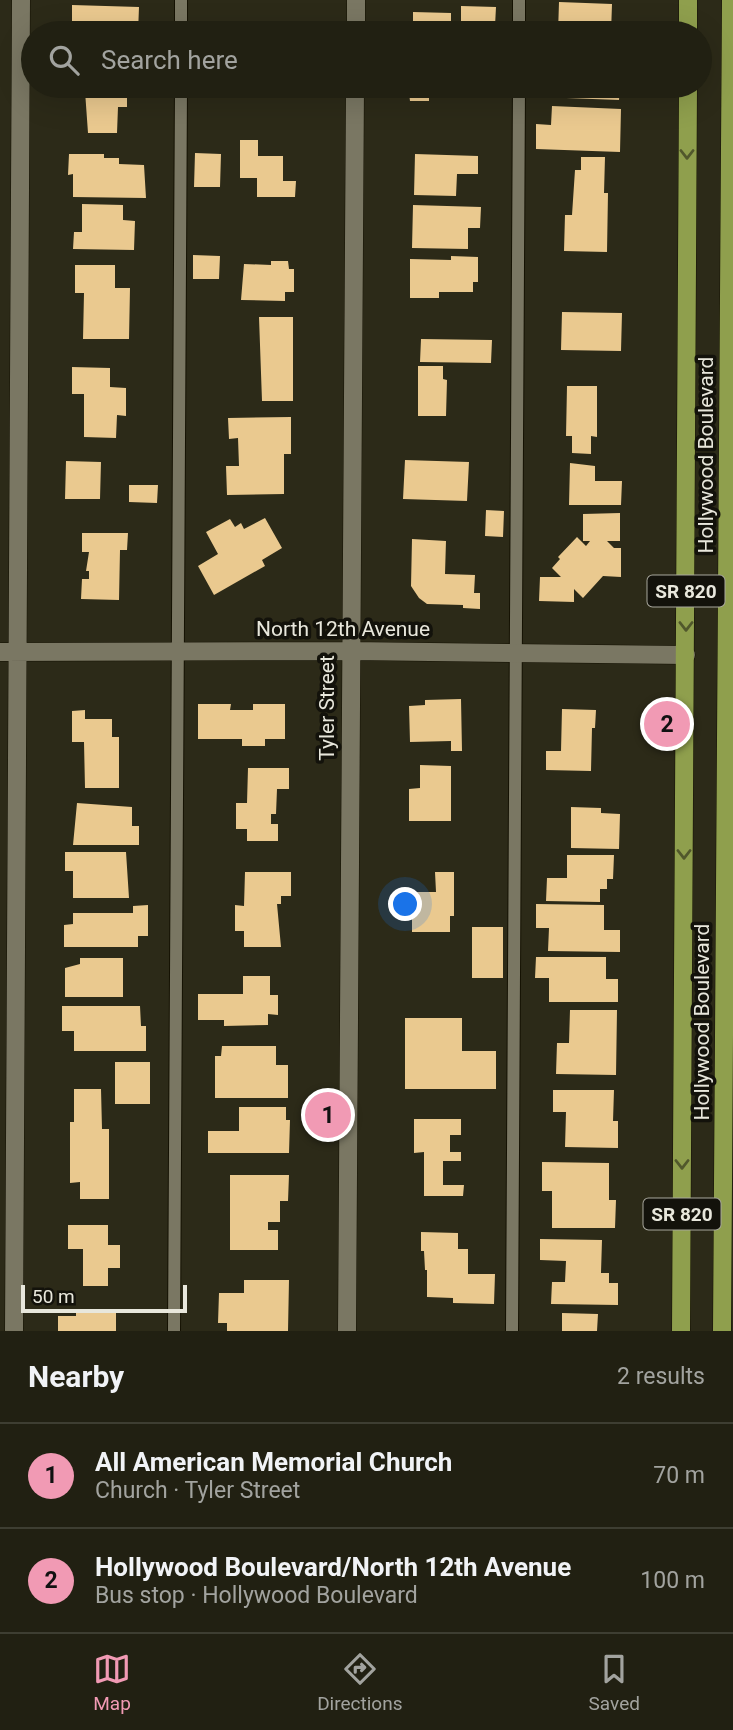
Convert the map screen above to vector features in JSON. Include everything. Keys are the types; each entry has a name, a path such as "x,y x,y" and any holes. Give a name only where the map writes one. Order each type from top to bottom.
{"main road":[{"path":"688,0 688,21"},
{"name":"Hollywood Boulevard","path":"722,1331 731,3"},
{"name":"Hollywood Boulevard","path":"681,1331 688,98"}],"street":[{"path":"14,1331 8,652 21,0"},
{"path":"356,0 356,21"},
{"name":"Tyler Street","path":"346,1331 355,98"},
{"name":"North 12th Avenue","path":"8,652 350,651 685,655"}],"lane":[{"path":"181,0 181,21"},
{"path":"519,0 519,21"},
{"path":"174,1331 181,98"},
{"path":"513,1331 519,98"}],"building":[{"path":"559,2 612,4 611,21 558,21"},
{"path":"72,5 139,7 138,21 72,21"},
{"path":"461,6 496,7 495,21 461,21"},
{"path":"413,12 451,13 451,21 413,21"},
{"path":"86,98 127,98 127,107 118,107 117,133 88,133"},
{"path":"410,98 429,98 429,101 410,101"},
{"path":"566,98 619,98 619,100"},
{"path":"552,106 621,109 620,152 536,149 536,124 551,125"},
{"path":"240,140 258,140 258,156 283,156 283,181 296,181 295,197 257,197 257,178 240,178"},
{"path":"195,153 221,154 220,187 194,187"},
{"path":"69,154 104,154 104,158 119,158 119,164 144,165 146,198 73,197 73,174 68,175"},
{"path":"415,154 478,156 478,174 457,174 456,196 414,195"},
{"path":"581,157 605,157 604,193 608,193 607,252 564,251 565,215 572,215 575,170 581,170"},
{"path":"82,204 123,205 123,220 135,221 134,250 73,249 74,232 82,232"},
{"path":"413,205 481,207 480,228 468,228 468,249 412,248"},
{"path":"193,255 220,256 219,279 193,279"},
{"path":"451,256 478,257 478,282 473,282 473,292 439,292 439,298 410,298 410,259 451,260"},
{"path":"271,261 288,261 289,269 294,269 294,292 285,292 285,301 241,300 244,264 271,265"},
{"path":"75,265 115,265 115,288 130,288 129,339 83,339 84,293 75,293"},
{"path":"562,312 622,313 621,351 561,350"},
{"path":"259,317 293,317 293,401 262,401"},
{"path":"421,339 492,340 491,363 420,362"},
{"path":"418,366 443,366 443,379 447,380 446,416 418,416"},
{"path":"72,367 110,368 110,387 126,388 126,416 117,415 116,438 84,437 84,394 72,394"},
{"path":"567,386 597,386 597,437 591,436 591,454 572,453 572,436 566,436"},
{"path":"291,417 291,454 284,454 284,494 227,495 226,466 239,466 238,438 229,439 228,418"},
{"path":"405,460 469,462 467,501 403,499"},
{"path":"66,461 101,462 100,499 65,499"},
{"path":"570,463 595,466 595,481 622,481 621,505 569,505"},
{"path":"129,485 158,485 157,503 129,502"},
{"path":"486,510 504,511 503,537 485,536"},
{"path":"620,513 620,541 607,541 614,548 621,548 621,577 603,576 583,598 574,589 574,602 539,601 540,577 561,577 552,568 560,559 558,557 577,537 586,546 590,541 583,541 583,514"},
{"path":"265,518 282,548 262,560 265,566 214,595 198,566 218,554 206,532 230,519 235,527 241,523 244,529"},
{"path":"82,533 128,533 127,550 120,550 119,600 81,599 82,579 89,579 89,571 86,571 89,552 82,552"},
{"path":"412,539 446,541 445,574 475,575 474,593 480,593 480,609 463,608 463,605 427,604 419,598 411,586"},
{"path":"461,699 462,751 451,751 451,741 410,742 409,706 425,705 425,700"},
{"path":"198,704 231,704 230,710 253,710 253,704 285,704 285,739 265,739 265,746 242,746 242,739 198,739"},
{"path":"562,709 596,710 595,728 592,728 591,771 546,770 546,751 561,751"},
{"path":"85,710 85,719 112,719 112,737 119,737 119,788 85,788 84,742 72,742 72,711"},
{"path":"420,765 451,766 451,821 409,821 409,789 420,788"},
{"path":"248,768 289,768 289,789 277,789 276,814 271,814 271,824 278,824 278,841 247,841 247,829 236,829 236,803 247,803"},
{"path":"77,803 132,807 132,826 139,826 139,845 73,845"},
{"path":"571,807 601,808 601,813 620,814 619,849 571,848"},
{"path":"65,852 126,852 129,898 73,898 73,871 65,871"},
{"path":"567,855 614,855 613,879 607,879 607,889 600,889 600,902 546,901 547,878 567,878"},
{"path":"245,872 291,872 291,896 281,896 281,904 277,904 281,947 244,947 244,931 235,931 235,905 244,906"},
{"path":"435,872 454,872 454,916 450,916 450,932 412,932 412,892 436,892"},
{"path":"536,904 604,905 604,930 620,930 620,952 548,951 549,928 536,928"},
{"path":"148,905 148,936 138,936 138,947 64,947 64,925 73,924 73,913 133,913 133,906"},
{"path":"472,927 503,927 503,978 472,978"},
{"path":"536,957 606,957 606,979 618,979 618,1002 549,1002 549,978 535,978"},
{"path":"80,958 123,958 123,997 65,997 65,968 80,964"},
{"path":"243,976 270,976 270,995 278,995 278,1015 268,1014 268,1025 224,1026 224,1020 198,1020 198,994 243,994"},
{"path":"62,1006 140,1006 141,1026 146,1026 146,1051 74,1051 74,1031 62,1031"},
{"path":"570,1010 617,1010 616,1075 556,1074 557,1043 569,1043"},
{"path":"405,1018 462,1018 462,1051 496,1051 496,1089 405,1089"},
{"path":"222,1046 276,1046 276,1065 288,1065 288,1098 215,1098 215,1056 221,1056"},
{"path":"115,1062 150,1062 150,1104 115,1104"},
{"path":"74,1089 101,1089 102,1129 109,1129 109,1199 80,1199 80,1182 70,1183 70,1122 74,1122"},
{"path":"553,1090 614,1090 613,1121 618,1121 618,1148 565,1147 566,1112 553,1112"},
{"path":"239,1107 286,1107 286,1120 290,1120 289,1153 208,1153 208,1131 239,1131"},
{"path":"414,1119 461,1119 461,1135 450,1135 450,1152 461,1152 461,1161 443,1161 443,1185 464,1185 463,1196 424,1196 424,1152 414,1153"},
{"path":"542,1162 609,1163 609,1200 616,1200 615,1228 552,1228 552,1191 542,1191"},
{"path":"230,1175 289,1175 288,1201 280,1201 280,1222 268,1222 268,1230 278,1230 278,1250 230,1250"},
{"path":"68,1225 108,1225 108,1245 120,1245 120,1268 108,1268 108,1286 83,1286 83,1249 68,1249"},
{"path":"421,1232 458,1233 458,1249 468,1249 468,1274 495,1274 494,1304 453,1303 453,1298 427,1297 427,1270 424,1251 421,1251"},
{"path":"540,1239 602,1240 601,1273 609,1273 609,1283 618,1283 618,1305 551,1304 552,1282 565,1282 566,1261 540,1260"},
{"path":"244,1280 289,1280 288,1331 227,1331 227,1323 218,1323 219,1293 244,1293"},
{"path":"76,1310 116,1310 116,1331 58,1331 58,1316 76,1316"},
{"path":"562,1313 598,1314 597,1331 562,1331"}],"place":[{"name":"Hollywood Boulevard/North 12th Avenue","path":"667,724"},
{"name":"All American Memorial Church","path":"328,1115"}]}
